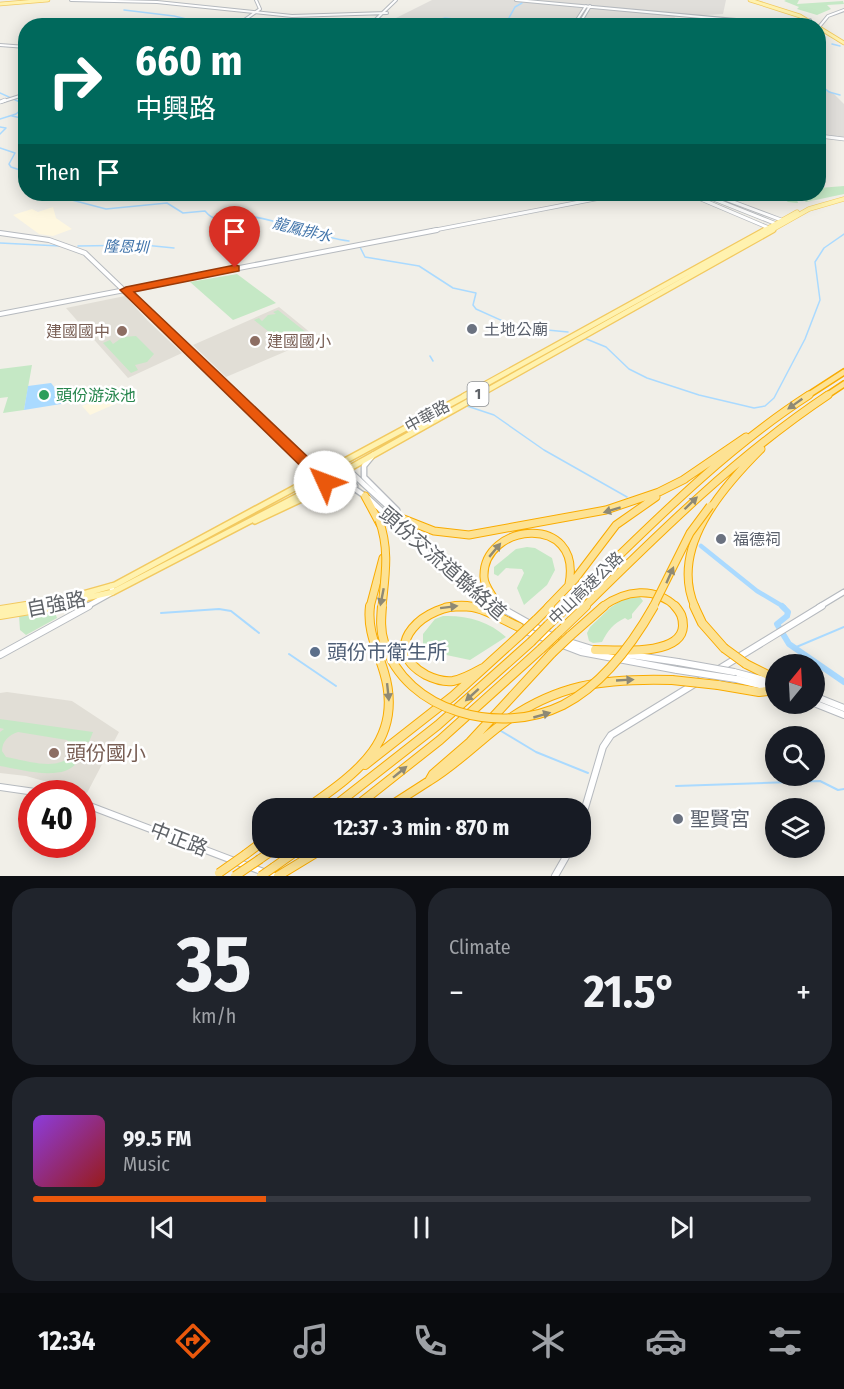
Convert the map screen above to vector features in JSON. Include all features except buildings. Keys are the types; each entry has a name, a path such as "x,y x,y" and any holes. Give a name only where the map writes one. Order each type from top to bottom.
{"highway":[{"name":"中山高速公路","path":"345,798 438,725 531,642 681,497 755,433 844,372"},
{"name":"中山高速公路","path":"367,798 440,740 541,649 700,495 804,410 844,384"},
{"path":"321,798 453,696 519,636 569,585 616,525 629,514 755,433"},
{"path":"365,496 385,531 389,552 380,606 380,624 385,645 396,668 423,695 460,713 492,720 520,720 546,715 568,705 593,685 617,659 640,628 665,585 691,532 729,481 762,448 763,443"},
{"path":"401,518 426,530 469,535 601,513 640,501 685,479"},
{"path":"710,506 691,556 689,592 691,603 700,621 724,648 765,675"},
{"path":"363,767 383,731 389,706 385,674 373,643 369,622 371,600 383,556 379,520"},
{"path":"496,602 484,581 489,554 496,546 521,534 540,534 557,541 564,548 572,565 569,585"},
{"path":"429,781 433,774 470,742 552,653 605,604 635,592 653,593 668,599 683,616 683,631 677,640 667,646 644,650 595,650"},
{"path":"483,668 455,680 445,681 424,675 416,670 409,660 406,639 409,630 428,613 440,608 460,606 488,612 519,627"},
{"path":"403,798 543,696 577,686 606,681 672,680 765,691"},
{"path":"217,875 252,850"},
{"path":"235,876 261,858"},
{"path":"276,873 291,858"},
{"path":"261,876 287,870 307,858"}],"main road":[{"path":"0,3 36,0"},
{"path":"0,3 48,0"},
{"path":"747,0 784,8 802,18"},
{"path":"826,31 844,45"},
{"name":"中華路","path":"112,589 778,224 813,207 844,198"},
{"name":"中華路","path":"201,542 242,525 325,482 683,276"},
{"name":"中華路","path":"242,525 263,519 323,489 345,484"},
{"name":"自強路","path":"0,610 112,589"},
{"name":"自強路","path":"0,615 81,600 112,589"}],"street":[{"path":"72,0 158,2 292,16 387,13"},
{"path":"250,18 263,7 258,0"},
{"path":"382,18 398,0"},
{"path":"377,18 398,0"},
{"path":"516,0 587,6"},
{"path":"528,0 715,18"},
{"path":"579,18 587,6"},
{"path":"582,18 587,6"},
{"path":"826,18 844,10"},
{"path":"0,46 18,47"},
{"path":"0,102 18,97"},
{"path":"826,136 844,138"},
{"path":"517,213 574,201"},
{"path":"394,237 578,201"},
{"path":"0,313 584,201"},
{"path":"480,221 594,201"},
{"path":"710,201 778,224"},
{"path":"720,201 747,211"},
{"path":"723,201 778,224"},
{"path":"727,201 778,224"},
{"path":"459,223 466,224"},
{"path":"0,233 49,240 85,253 319,477 325,482 345,484 365,496"},
{"path":"375,453 364,466 364,477 400,513 401,518"},
{"name":"頭份交流道聯絡道","path":"342,464 485,596 510,614 546,634 595,650 735,676"},
{"name":"頭份交流道聯絡道","path":"334,468 485,605 519,627 554,645 579,653 677,666"},
{"name":"中華路","path":"0,655 112,589"},
{"path":"588,798 603,747 611,735 844,592"},
{"path":"735,676 765,680"},
{"path":"735,676 765,686"},
{"path":"825,700 844,708"},
{"path":"825,707 844,715"},
{"path":"0,787 18,790"},
{"name":"中正路","path":"96,808 276,873"},
{"path":"555,876 565,858"}],"shaded area":[{"path":"432,0 726,0 723,14 675,18 396,18"},
{"path":"826,89 844,104 844,140 826,138"},
{"path":"53,207 56,218 72,229 53,236 39,234 13,215 32,209 38,212"},
{"name":"建國國中","path":"125,296 182,353 128,378 66,308"},
{"name":"建國國小","path":"279,307 317,338 226,377 193,345"},
{"path":"114,392 122,401 90,415 82,406"},
{"name":"頭份國小","path":"0,693 72,701 119,732 94,780 40,780 0,773"}],"green space":[{"path":"799,0 797,4 843,1 844,4 827,5 831,9 817,15 797,9 799,7 784,1"},
{"path":"844,186 844,194 826,198 826,187"},
{"path":"237,274 276,303 233,320 190,282"},
{"path":"278,310 312,337 307,339 304,337 288,347 254,320 259,318 262,321 268,315 276,314 273,312"},
{"path":"136,336 154,354 147,362 135,365 138,370 131,373 103,343 110,340 113,344 123,337"},
{"path":"32,365 24,410 3,413 8,397 0,398 0,369"},
{"path":"535,548 552,558 555,570 547,585 524,605 517,588 524,573 522,569 506,568 498,576 494,574 494,567 516,549"},
{"path":"640,597 643,601 632,614 632,618 628,620 625,618 614,625 602,642 589,641 587,633 590,627 611,607 624,599"},
{"path":"55,613 57,618 26,635 20,630 19,616"},
{"path":"443,616 477,620 506,637 470,660 432,652 423,645 423,634 435,619"},
{"path":"0,719 93,732 89,742 81,742 80,757 74,766 64,771 38,773 0,766 0,732 4,729 0,728","holes":["18,732 67,740 72,746 69,755 64,761 55,763 35,763 6,757 2,751 7,739"]}],"water":[{"name":"頭份游泳池","path":"51,383 67,403 24,410 28,386"}],"waterway":[{"path":"509,18 515,7 522,3"},
{"path":"124,10 182,18"},
{"path":"832,44 840,46"},
{"path":"826,90 840,95"},
{"name":"龍鳳排水","path":"0,93 18,101"},
{"name":"龍鳳排水","path":"0,119 18,112"},
{"path":"12,116 18,117"},
{"name":"龍鳳排水","path":"0,127 6,128 0,134"},
{"name":"龍鳳排水","path":"0,148 15,153 9,164 18,169"},
{"name":"龍鳳排水","path":"76,201 106,209 167,203 183,213 205,211 220,220 242,216 261,218 349,241"},
{"name":"龍鳳排水","path":"584,338 606,347 629,369 647,378 699,395 754,408 765,406 774,398 805,339 820,300 815,262 824,248 844,234"},
{"name":"隆恩圳","path":"0,243 60,246"},
{"name":"隆恩圳","path":"78,246 144,245 174,248"},
{"name":"龍鳳排水","path":"360,247 365,257 419,266 453,288 476,293 473,305 476,309 516,327 568,332"},
{"path":"430,356 433,361"},
{"path":"467,406 494,415 544,450 627,497"},
{"path":"701,546 757,591 784,607"},
{"path":"782,606 788,612 787,616 777,624 789,644 844,682"},
{"path":"161,613 219,609 231,611 259,633"},
{"path":"794,648 844,627"},
{"path":"289,654 336,686"},
{"path":"501,731 536,752 588,773"},
{"path":"676,786 820,781 838,790 844,789"}],"place":[{"name":"土地公廟","path":"472,329"},
{"name":"建國國中","path":"122,331"},
{"name":"建國國小","path":"255,341"},
{"name":"頭份游泳池","path":"44,395"},
{"name":"福德祠","path":"721,539"},
{"name":"頭份市衛生所","path":"315,652"},
{"name":"頭份國小","path":"54,753"},
{"name":"聖賢宮","path":"678,819"}],"route":[{"path":"235,268 126,290 325,482"}]}
